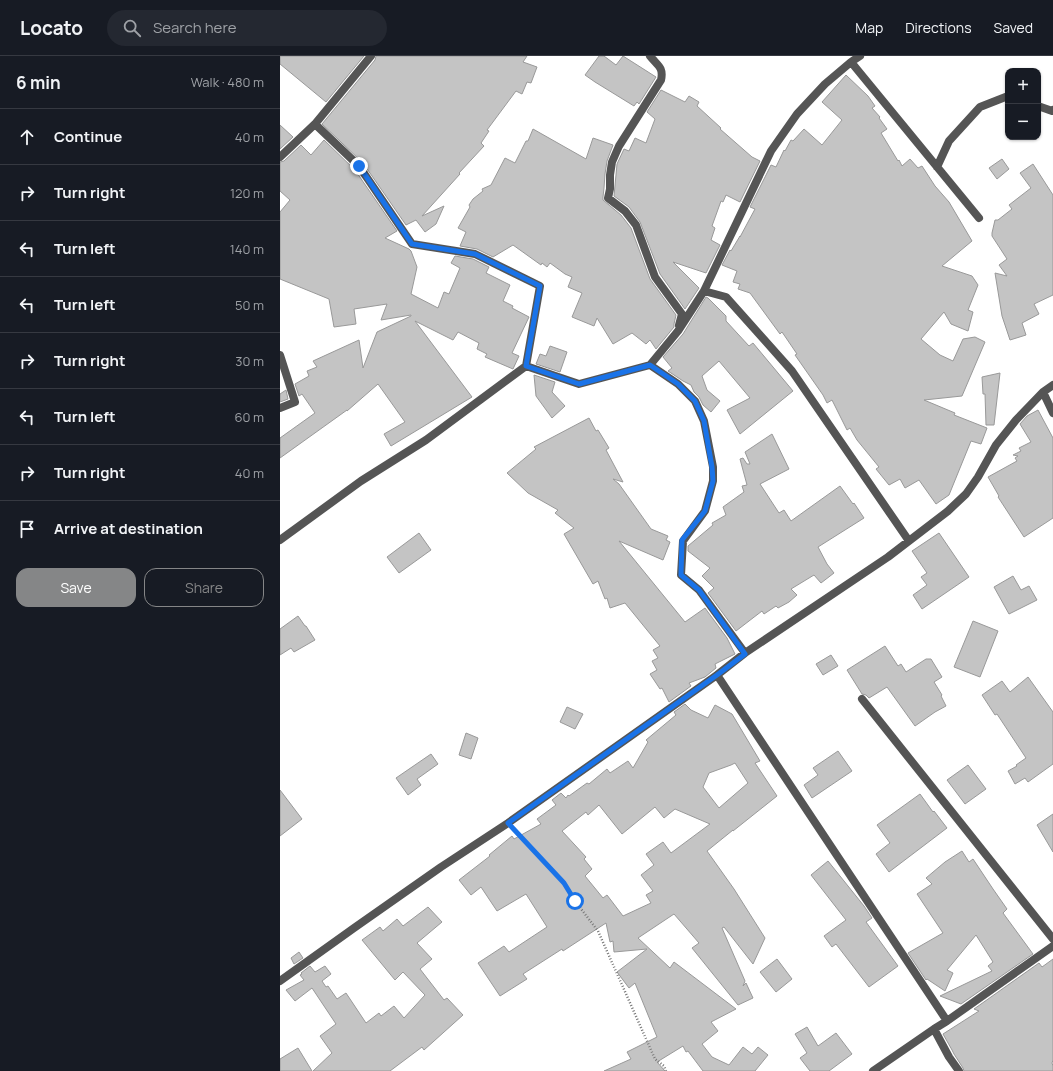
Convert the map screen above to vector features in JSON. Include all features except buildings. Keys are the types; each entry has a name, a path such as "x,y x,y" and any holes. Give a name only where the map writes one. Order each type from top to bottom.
{"street":[{"path":"280,157 315,124 371,56"},
{"path":"650,56 660,67 663,74 661,80 619,146 612,162 608,198 626,211 636,225 655,276 682,314 678,331"},
{"path":"526,366 579,384 650,365 678,331 704,291 771,151 797,114 825,84 860,56"},
{"path":"851,62 979,218"},
{"path":"937,167 949,141 980,107 1005,97"},
{"path":"1041,107 1052,111 1053,110"},
{"path":"280,540 361,481 426,440 526,366 540,286 475,254 412,244 359,166 315,124"},
{"path":"704,291 726,297 792,371 909,540"},
{"path":"280,355 295,402 280,408"},
{"path":"650,365 678,384 695,401 704,421 712,467 713,481 705,511 682,540 681,575 699,590 745,654"},
{"path":"280,981 410,889 508,823 745,654 888,557 948,511 966,494 978,477 996,445 1016,420 1043,392 1053,385"},
{"path":"1043,392 1053,414"},
{"path":"717,675 947,1021"},
{"path":"862,699 1053,939"},
{"path":"875,1070 1053,946"},
{"path":"934,1029 949,1057 959,1071"}],"path":[{"path":"508,823 564,883 575,901 598,931 655,1059 664,1066 666,1071"}],"route":[{"path":"359,166 412,244 475,254 540,286 526,366 579,384 650,365 678,384 695,401 704,421 713,481 705,511 682,540 681,575 699,590 745,654 508,823 564,883 575,901"}]}
